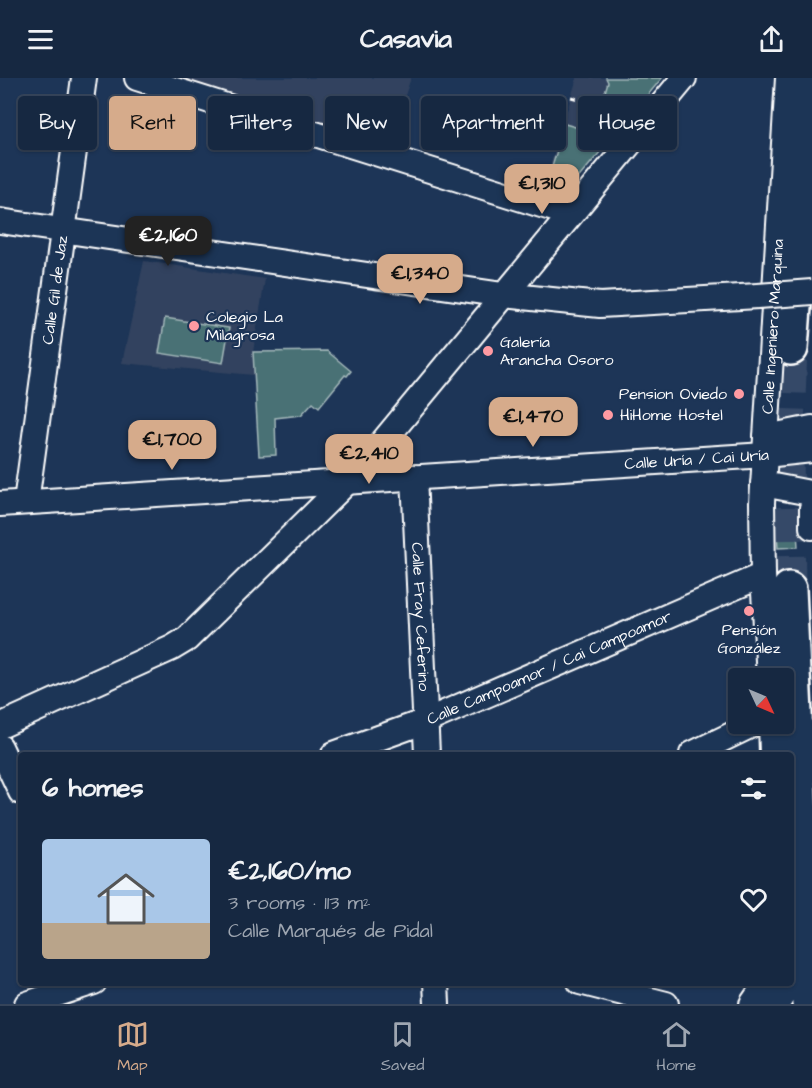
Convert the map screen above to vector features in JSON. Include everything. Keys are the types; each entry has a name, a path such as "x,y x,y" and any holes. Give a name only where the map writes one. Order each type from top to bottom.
{"highway":[{"path":"791,348 801,293 811,78"},
{"path":"776,582 793,752"},
{"path":"794,766 809,919 809,1004"},
{"path":"794,958 809,919"},
{"path":"772,1004 783,986"}],"street":[{"name":"Calle Gil de Jaz","path":"26,502 84,78"},
{"path":"137,78 296,116 570,214"},
{"path":"669,96 684,78"},
{"name":"Calle Ingeniero Marquina","path":"770,668 776,582 763,484 788,78"},
{"path":"0,726 172,648 187,639 372,455 624,150"},
{"path":"0,221 503,295 600,305 801,293"},
{"path":"765,446 812,428"},
{"name":"Calle Uría / Cai Uría","path":"0,504 407,477 765,446 812,450"},
{"path":"372,455 380,466 407,477"},
{"name":"Calle Fray Ceferino","path":"407,477 427,752"},
{"path":"763,484 811,500 812,527"},
{"name":"Calle Campoamor / Cai Campoamor","path":"339,752 426,721 776,582"},
{"path":"696,752 733,734"},
{"path":"771,734 772,752"},
{"path":"0,747 18,786"},
{"path":"27,1004 82,986"},
{"path":"436,986 437,1004"},
{"path":"596,986 666,1004"},
{"path":"752,1004 764,986"}],"path":[{"path":"571,97 578,99"}],"shaded area":[{"path":"137,78 411,78 405,96 325,96 325,137 313,133 313,96 208,96 208,100"},
{"path":"577,78 662,78 647,96 578,96 578,150 602,150 570,188 563,189 545,183 555,150 566,150 566,114"},
{"path":"368,150 386,150 384,155"},
{"name":"Colegio La Milagrosa","path":"144,261 265,279 253,352 254,375 122,363"}],"green space":[{"path":"606,78 662,78 647,96 604,96 608,82"},
{"path":"566,124 578,128 578,150 602,150 570,188 563,189 545,183 557,150 566,150"},
{"path":"165,318 229,328 223,363 159,353"},
{"path":"327,351 351,371 347,376 345,375 319,407 313,402 301,415 275,418 276,455 259,456 253,352"},
{"path":"797,531 798,547 778,548 777,532"}],"tunnel":[{"path":"789,589 787,450 791,348"}],"place":[{"name":"Colegio La Milagrosa","path":"194,326"},
{"name":"Galería Arancha Osoro","path":"488,351"},
{"name":"Pension Oviedo","path":"739,394"},
{"name":"HiHome Hostel","path":"608,415"},
{"name":"Pensión González","path":"749,611"}]}
